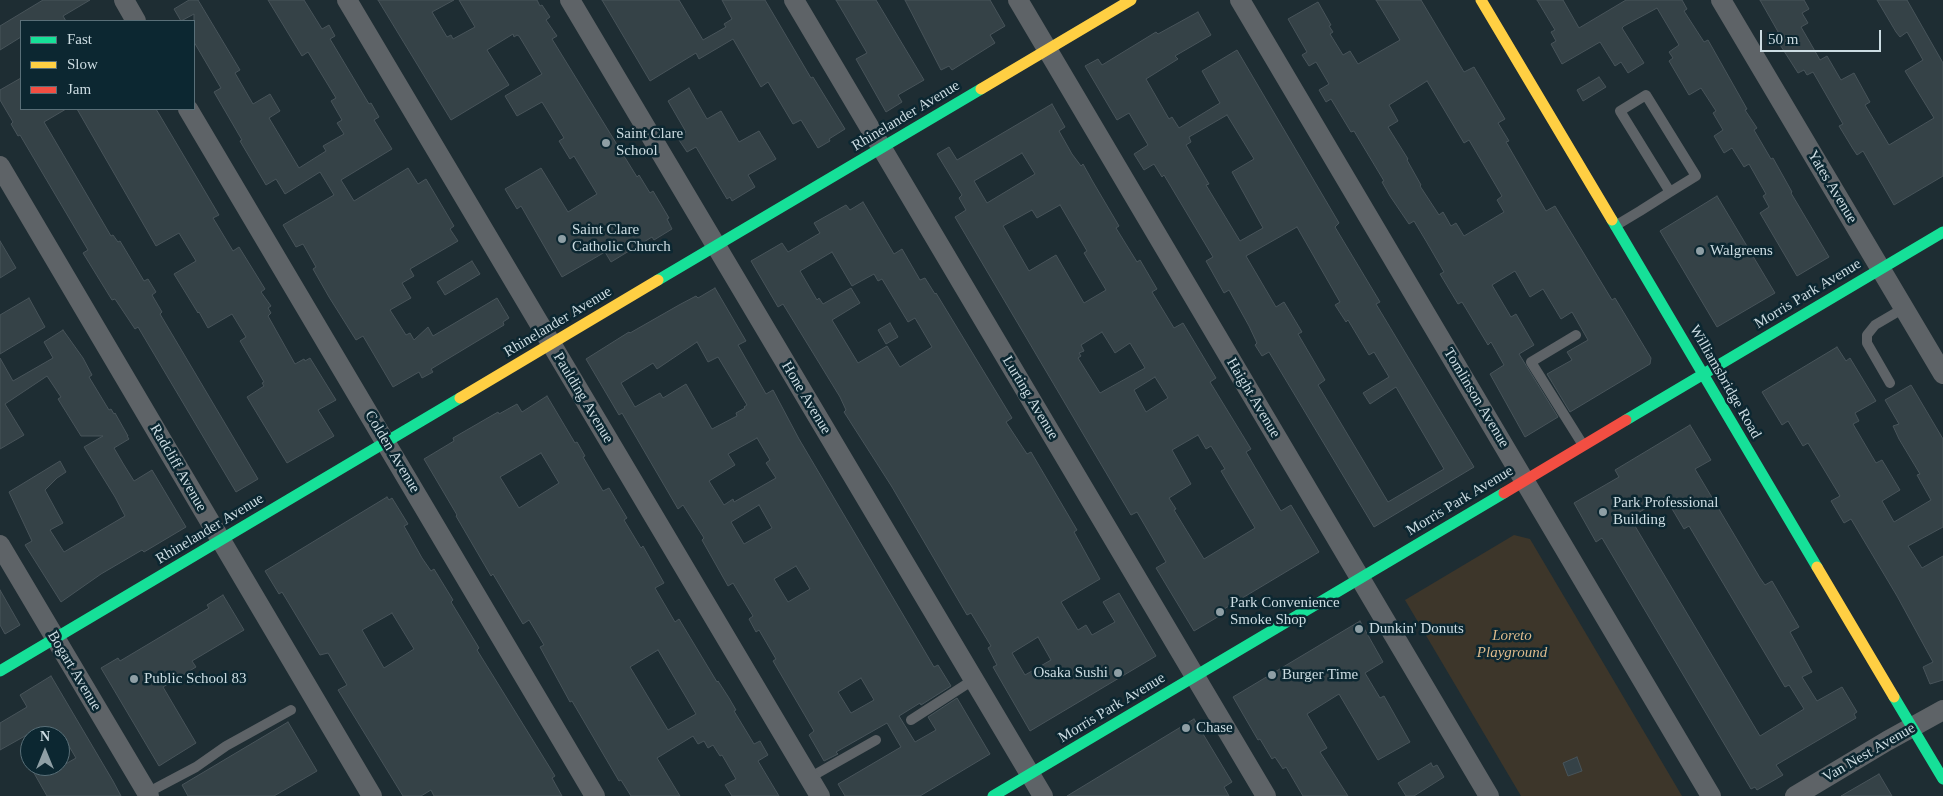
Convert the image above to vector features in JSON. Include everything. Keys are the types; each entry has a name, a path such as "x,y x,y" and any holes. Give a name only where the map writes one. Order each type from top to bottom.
{"main road":[{"name":"Rhinelander Avenue","path":"0,671 1132,0"},
{"name":"Williamsbridge Road","path":"1481,0 1943,780"},
{"name":"Morris Park Avenue","path":"993,796 1943,232"}],"street":[{"path":"124,0 135,20"},
{"name":"Paulding Avenue","path":"347,0 820,796"},
{"name":"Hone Avenue","path":"570,0 1043,796"},
{"name":"Lurting Avenue","path":"794,0 1266,796"},
{"name":"Haight Avenue","path":"1018,0 1489,796"},
{"name":"Tomlinson Avenue","path":"1240,0 1712,796"},
{"name":"Yates Avenue","path":"1721,0 1943,374"},
{"name":"Colden Avenue","path":"189,110 596,796"},
{"name":"Radcliff Avenue","path":"0,166 372,796"},
{"name":"Bogart Avenue","path":"0,545 148,795"},
{"name":"Van Nest Avenue","path":"1795,796 1943,710"}],"lane":[{"path":"1615,226 1696,176 1646,95 1620,111 1670,192"},
{"path":"1890,383 1868,343 1867,335 1875,325 1904,308"},
{"path":"1576,335 1531,362 1584,446"},
{"path":"911,720 974,680"},
{"path":"148,795 196,767 226,746 291,710"},
{"path":"809,778 876,740"}],"green space":[{"name":"Loreto Playground","path":"1514,535 1530,539 1682,796 1521,796 1405,600"}],"building":[{"path":"43,0 90,0 63,16 65,20 20,20 20,38 0,50 0,26"},
{"path":"189,0 198,0 240,70 235,73 253,104 270,94 280,111 269,118 299,168 326,151 323,146 344,134 337,123 342,120 331,101 336,98 308,52 302,56 268,0 304,0 322,29 329,25 335,36 330,39 369,104 371,103 379,117 374,120 392,149 341,180 354,201 408,168 418,184 426,179 454,226 450,229 458,241 410,269 414,276 402,283 411,298 390,310 406,335 410,333 414,340 428,327 433,336 497,298 509,318 503,322 504,325 431,369 433,372 422,378 419,372 393,387 363,336 356,340 313,269 316,267 303,244 296,247 283,225 334,195 320,172 285,194 276,179 266,185 214,92 221,88 195,44 194,14 180,20 174,9"},
{"path":"378,0 454,0 432,12 447,37 451,35 453,39 475,27 459,0 537,0 550,17 546,20 557,36 552,39 637,177 639,175 650,193 653,191 669,218 667,219 672,229 654,240 652,237 611,262 605,252 562,277 521,206 517,209 505,189 541,168 568,212 597,194 574,156 570,159 559,141 564,138 542,102 517,116 505,96 542,74 519,36 514,37 513,34 487,50 509,85 451,120"},
{"path":"602,0 679,0 703,40 726,27 724,24 732,19 722,0 765,0 811,78 813,77 845,129 818,148 801,120 793,124 768,82 761,87 733,39 699,59 696,53 650,81"},
{"path":"836,0 876,0 924,80 898,95 902,102 886,112 856,59 867,53"},
{"path":"905,0 990,0 1005,26 990,35 995,43 952,70 949,66 941,70"},
{"path":"1376,0 1421,0 1464,72 1474,67 1505,119 1498,123 1509,141 1506,142 1546,211 1555,206 1612,300 1615,298 1651,358 1650,364 1570,412 1547,374 1572,360 1567,352 1588,340 1572,312 1561,319 1543,289 1530,297 1515,271 1492,285 1511,317 1516,314 1534,345 1519,354 1558,417 1525,437 1490,374 1504,365 1491,342 1488,345 1462,302 1458,304 1440,274 1444,272 1414,221 1409,224 1390,196 1382,182 1384,181 1354,131 1351,132 1331,99 1326,102 1319,90 1329,84 1316,62 1309,66 1302,55 1307,52 1288,19 1318,2 1331,25 1329,26 1333,32 1330,34 1343,55 1350,51 1358,64 1400,40","holes":["1427,81 1464,143 1469,140 1502,196 1497,200 1504,212 1464,236 1456,223 1451,226 1443,212 1439,215 1420,186 1408,159 1388,127 1398,121 1389,105"]},
{"path":"1537,0 1563,0 1579,28 1626,0 1682,0 1687,9 1684,11 1704,42 1708,40 1747,109 1745,110 1757,128 1754,130 1771,159 1773,158 1791,193 1829,257 1797,276 1760,213 1769,207 1763,196 1766,194 1749,164 1744,167 1732,148 1724,153 1714,136 1723,130 1713,113 1716,111 1701,88 1689,95 1669,61 1673,58 1669,52 1679,45 1657,8 1622,28 1644,63 1628,73 1621,62 1615,66 1600,42 1562,64 1551,44 1556,41 1551,32 1555,30"},
{"path":"1760,0 1804,0 1809,9 1802,13 1808,23 1801,27 1820,60 1827,56 1841,80 1854,73 1870,102 1865,105 1889,145 1934,118 1905,71 1923,60 1907,32 1900,37 1896,32 1877,0 1907,0 1943,63 1943,176 1894,205 1863,151 1857,155 1853,149 1839,126 1843,124 1813,72 1807,75 1804,70 1798,73 1777,40 1781,37"},
{"path":"1198,12 1211,35 1175,56 1178,59 1146,79 1169,119 1172,117 1179,128 1220,103 1202,71 1237,50 1339,223 1335,227 1380,302 1376,304 1474,467 1374,527 1269,352 1262,356 1255,345 1257,343 1249,326 1229,290 1224,293 1206,261 1213,257 1164,175 1162,177 1154,164 1144,170 1134,154 1148,145 1129,113 1117,120 1085,66 1098,59 1102,65 1156,32 1158,34","holes":["1227,115 1254,159 1232,172 1263,228 1240,241 1206,185 1209,184 1186,145 1191,142 1189,137","1297,227 1340,302 1335,305 1346,322 1348,320 1369,355 1374,352 1389,377 1363,393 1370,404 1396,387 1444,469 1388,502 1318,385 1325,380 1298,334 1302,332 1284,302 1276,307 1246,256"]},
{"path":"1599,77 1606,87 1583,101 1577,90"},
{"path":"20,79 20,110 64,110 44,122 111,236 113,235 118,242 120,241 144,281 148,279 156,292 152,295 162,312 160,314 258,479 236,492 138,327 135,329 115,299 112,300 83,253 88,250 20,135 18,136 11,124 13,122 0,100 0,90"},
{"path":"689,88 707,119 721,111 739,142 759,131 776,159 748,175 755,187 732,201 730,197 727,199 696,147 687,152 677,137 686,132 668,101"},
{"path":"1052,104 1065,127 1059,131 1072,154 1081,166 1083,164 1119,226 1116,228 1137,262 1140,260 1157,289 1152,292 1174,328 1183,323 1216,378 1210,382 1251,449 1246,452 1281,511 1291,505 1319,552 1224,609 1226,612 1194,631 1156,568 1166,562 1158,548 1137,512 1131,515 955,217 966,210 959,198 962,195 937,154 949,147 957,160","holes":["1022,153 1035,174 987,203 974,181","1060,205 1087,251 1084,253 1106,290 1084,303 1056,255 1029,271 1003,226 1032,210 1037,218","1102,332 1115,353 1130,343 1145,368 1100,393 1078,358 1081,356 1079,353 1084,351 1081,345","1155,377 1168,398 1146,412 1134,390","1198,435 1206,449 1211,446 1225,469 1221,471 1255,528 1204,559 1174,510 1176,509 1169,498 1191,484 1172,450"]},
{"path":"78,110 157,110 219,215 213,218 233,251 239,247 265,289 261,292 271,306 268,308 271,313 268,316 295,364 310,358 336,400 318,410 334,436 287,463 247,397 264,386 262,383 264,382 240,341 246,337 232,314 208,328 198,313 174,274 196,261 179,233 156,246"},
{"path":"1717,196 1775,293 1717,327 1660,231"},
{"path":"863,202 894,254 902,249 920,280 925,278 936,293 1012,418 1006,422 1027,454 1031,452 1077,530 1074,532 1100,579 1061,602 1078,630 1086,625 1092,635 1115,622 1103,602 1119,593 1156,656 1030,731 993,667 997,665 988,648 991,646 971,613 967,615 892,487 844,412 846,410 840,397 783,304 778,307 751,261 782,243 788,252 820,233 814,223 846,205 850,210","holes":["832,252 852,286 874,274 878,281 882,279 908,322 915,318 932,347 900,367 887,346 858,363 832,320 860,303 851,288 823,304 819,298 817,300 800,271","1038,637 1051,660 1025,675 1012,653"]},
{"path":"0,241 16,268 0,278"},
{"path":"472,261 480,274 445,295 437,282"},
{"path":"715,288 746,341 738,345 766,394 773,390 799,439 934,667 938,665 951,686 899,716 915,742 936,730 928,717 957,698 990,754 920,796 845,796 838,784 901,747 887,723 836,752 838,754 824,761 809,735 814,731 773,661 776,659 759,630 756,632 749,619 753,616 733,583 728,586 702,540 704,538 683,505 678,509 622,413 619,415 586,359 629,332 696,296 698,298","holes":["697,342 708,362 718,357 747,405 736,413 737,416 712,429 686,384 663,398 660,393 635,407 621,383 653,363 657,369","757,438 770,460 766,463 776,478 734,502 733,499 724,505 709,481 735,465 728,454","759,505 772,528 744,544 731,522","796,566 810,589 788,602 774,579","861,678 874,700 851,713 838,692"]},
{"path":"29,298 45,327 0,354 0,315"},
{"path":"890,323 898,337 886,344 878,330"},
{"path":"63,330 83,358 92,375 89,377 109,410 111,409 115,413 128,436 129,439 114,448 124,465 134,481 152,470 186,527 144,552 142,550 101,574 61,602 25,545 32,541 9,492 60,461 66,472 45,490 63,523 50,530 64,552 125,516 84,447 103,436 81,436 58,399 61,397 47,376 5,404 24,435 0,449 0,358 13,381 53,358 44,342"},
{"path":"1837,347 1846,361 1850,358 1876,401 1855,413 1859,421 1853,424 1876,463 1882,460 1900,490 1882,501 1894,522 1931,500 1917,475 1920,474 1893,426 1899,424 1885,400 1911,385 1943,439 1943,527 1908,546 1922,568 1943,556 1943,680 1930,684 1923,667 1933,662 1897,596 1851,519 1844,523 1831,501 1840,496 1808,443 1803,446 1788,421 1782,425 1762,392"},
{"path":"547,396 575,443 577,442 585,456 583,457 603,491 609,488 627,518 624,520 641,548 643,546 664,583 655,588 675,622 679,619 717,682 729,698 736,710 734,711 754,744 760,741 768,755 758,761 779,796 732,796 725,785 736,779 722,755 720,756 713,745 708,748 704,741 698,744 693,736 657,758 680,796 631,796 621,780 619,781 572,701 570,702 540,647 544,645 529,620 523,624 493,574 491,576 424,459 454,441 453,438 498,412 499,414 517,404 522,412","holes":["541,453 559,483 519,508 500,477","658,650 696,714 668,730 630,667"]},
{"path":"1690,425 1711,460 1695,469 1760,578 1765,585 1772,581 1799,627 1790,632 1812,672 1802,677 1817,701 1842,687 1857,712 1854,714 1856,718 1776,765 1783,775 1757,790 1755,787 1751,789 1602,538 1596,542 1574,503 1619,477 1615,470","holes":["1665,497 1684,529 1689,526 1785,687 1789,685 1804,709 1760,736 1631,517"]},
{"path":"387,497 389,500 392,498 408,524 404,526 422,558 431,571 434,569 453,600 451,602 479,648 477,650 555,776 552,778 562,796 434,796 431,790 421,796 403,796 338,690 347,685 328,653 320,655 282,592 279,594 265,571","holes":["392,613 414,649 384,668 362,630"]},
{"path":"0,590 20,625 5,634 0,625"},
{"name":"Public School 83","path":"223,595 244,630 192,661 196,667 163,687 196,743 159,766 101,668 118,658 120,661 209,608 207,605"},
{"path":"1360,621 1383,662 1365,673 1380,698 1384,696 1410,742 1378,760 1339,694 1307,714 1327,748 1320,752 1348,796 1303,796 1286,767 1283,769 1275,757 1272,759 1260,739 1258,740 1233,697"},
{"path":"51,676 121,796 47,796 36,776 70,776 70,761 76,758 70,748 70,726 20,726 20,739 0,750 0,723 27,707 20,695"},
{"path":"1194,719 1232,782 1224,787 1229,796 1067,796"},
{"path":"288,722 317,771 274,796 188,796 182,785"},
{"path":"1577,757 1582,771 1568,776 1563,763"},
{"path":"1431,763 1433,767 1437,765 1444,777 1414,796 1406,796 1398,783"},
{"path":"1879,774 1892,796 1841,796"}],"traffic: fast":[{"path":"658,280 981,89"},
{"path":"1612,220 1817,567"},
{"path":"1626,420 1943,232"},
{"path":"0,671 460,398"},
{"path":"993,796 1504,493"},
{"path":"1894,697 1943,779"}],"traffic: slow":[{"path":"981,89 1131,0"},
{"path":"1481,0 1612,220"},
{"path":"460,398 658,280"},
{"path":"1817,567 1894,697"}],"traffic: jam":[{"path":"1504,493 1626,420"}],"place":[{"name":"Saint Clare School","path":"606,143"},
{"name":"Saint Clare Catholic Church","path":"562,239"},
{"name":"Walgreens","path":"1700,251"},
{"name":"Park Professional Building","path":"1603,512"},
{"name":"Park Convenience Smoke Shop","path":"1220,612"},
{"name":"Dunkin' Donuts","path":"1359,629"},
{"name":"Osaka Sushi","path":"1118,673"},
{"name":"Burger Time","path":"1272,675"},
{"name":"Public School 83","path":"134,679"},
{"name":"Chase","path":"1186,728"}]}
